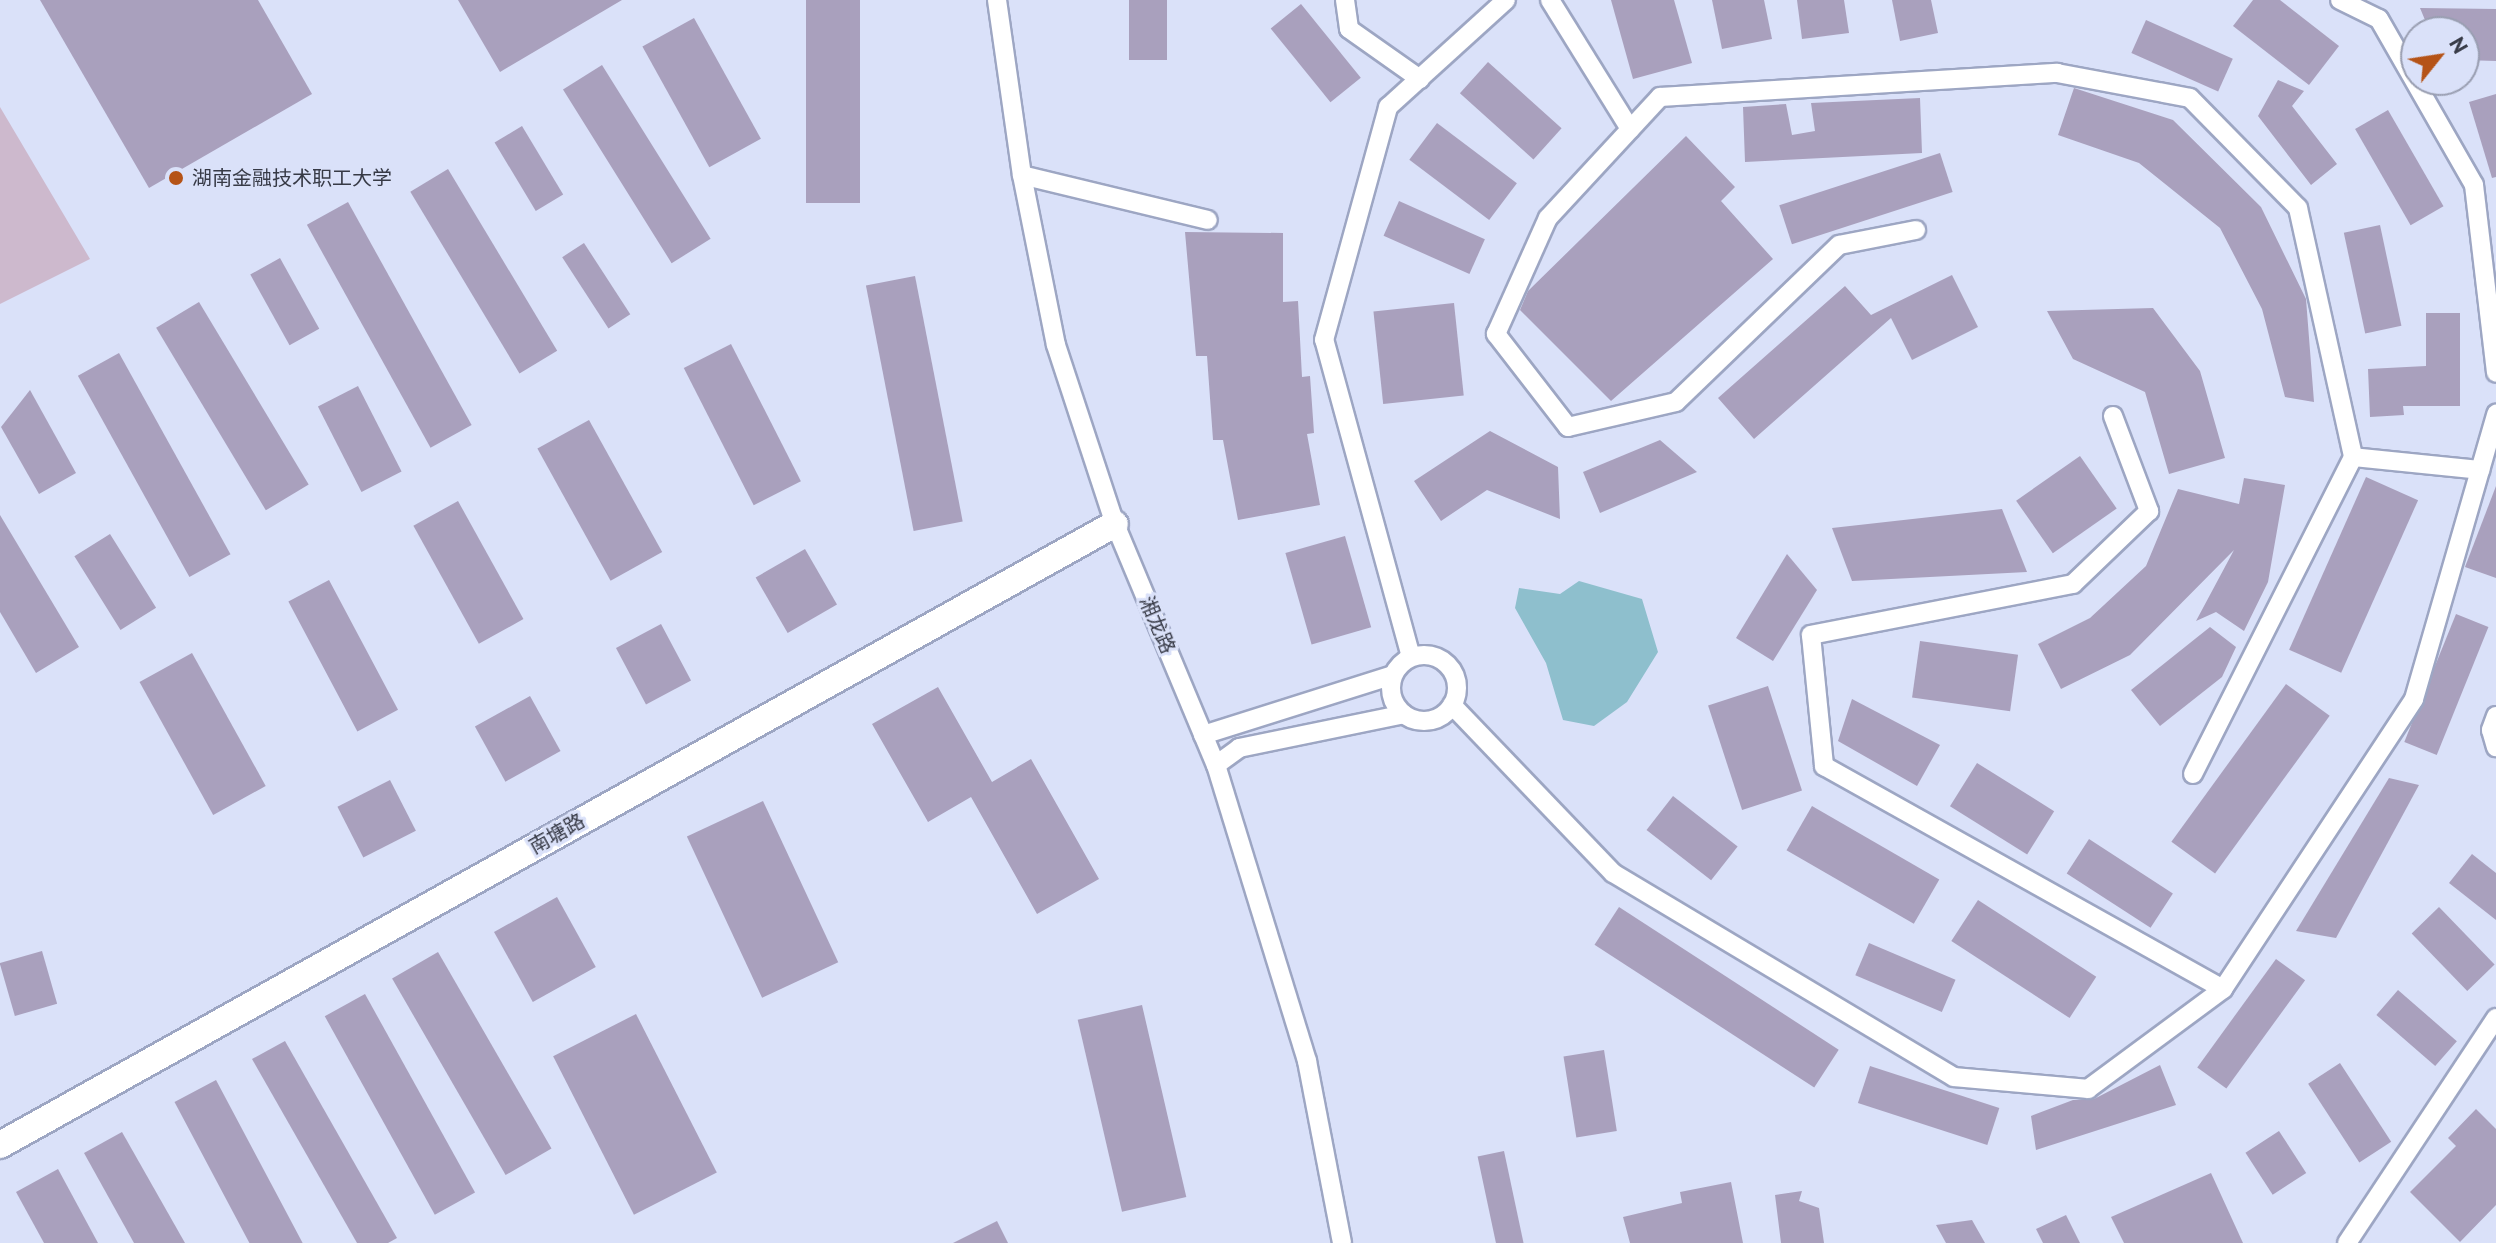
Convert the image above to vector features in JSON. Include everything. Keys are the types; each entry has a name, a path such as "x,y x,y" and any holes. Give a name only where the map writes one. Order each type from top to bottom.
{"street":[{"name":"湘龙路","path":"997,0 1022,175 1056,345 1115,524 1216,765 1307,1061 1342,1243"},
{"path":"1345,0 1349,29 1420,79"},
{"path":"1411,657 1324,340 1388,107 1506,0"},
{"path":"1550,0 1630,129"},
{"path":"2340,0 2379,19 2474,185 2496,373"},
{"path":"1916,230 1839,245 1676,402 1568,427 1496,334 1548,218 1660,97 2057,73 2190,98 2298,208 2353,457 2193,774"},
{"path":"1022,175 1208,220"},
{"path":"1452,705 1613,873 1954,1077 2088,1089 2223,989 2414,699 2496,414"},
{"path":"2113,416 2149,511 2073,584 1811,635 1824,766 2223,989"},
{"path":"2353,457 2480,470"},
{"name":"南塘路","path":"0,1145 1115,524"},
{"path":"1203,735 1393,675 1411,657 1431,655 1450,667 1457,689 1452,705 1429,721 1404,714 1239,748 1216,765"},
{"path":"1393,675 1393,700 1404,714"},
{"path":"2496,716 2491,730 2496,747"},
{"path":"2347,1243 2496,1018"}],"shaded area":[{"path":"0,107 90,259 0,304"},
{"path":"1579,581 1642,599 1658,652 1627,702 1594,726 1563,720 1546,663 1515,608 1519,588 1560,594"}],"building":[{"path":"40,0 258,0 312,94 149,188"},
{"path":"458,0 622,0 500,72"},
{"path":"806,0 860,0 860,203 806,203"},
{"path":"1129,0 1167,0 1167,60 1129,60"},
{"path":"1611,0 1674,0 1692,63 1633,79"},
{"path":"1712,0 1764,0 1772,39 1722,49"},
{"path":"1797,0 1844,0 1849,33 1802,39"},
{"path":"1892,0 1931,0 1938,33 1900,41"},
{"path":"2253,0 2280,0 2339,46 2309,85 2233,26"},
{"path":"1301,4 1361,78 1330,102 1271,29"},
{"path":"2420,8 2496,9 2496,61 2480,60 2480,16 2423,16"},
{"path":"694,18 761,139 709,167 642,47"},
{"path":"2146,20 2233,59 2218,92 2131,53"},
{"path":"1488,62 1562,128 1533,159 1460,93"},
{"path":"602,65 711,239 672,263 563,89"},
{"path":"2278,80 2304,91 2292,106 2337,164 2311,185 2258,116"},
{"path":"2074,88 2173,120 2261,207 2306,299 2314,402 2285,397 2262,309 2220,228 2139,163 2058,135"},
{"path":"2496,94 2496,177 2492,178 2469,102"},
{"path":"1920,98 1922,153 1745,162 1743,107 1786,104 1792,135 1815,131 1811,103"},
{"path":"2388,110 2444,206 2411,225 2355,129"},
{"path":"1437,123 1517,183 1489,220 1409,160"},
{"path":"522,126 563,195 536,211 495,142"},
{"path":"1686,136 1735,187 1721,201 1773,259 1611,401 1520,310 1528,291"},
{"path":"1940,153 1953,192 1792,244 1779,205"},
{"path":"448,169 557,351 519,373 410,192"},
{"path":"1399,201 1485,239 1469,274 1384,236"},
{"path":"348,202 472,425 431,448 307,225"},
{"path":"2380,225 2401,326 2365,333 2344,233"},
{"path":"1185,232 1283,233 1283,302 1298,301 1302,377 1310,376 1314,433 1307,434 1320,505 1238,520 1223,440 1213,440 1207,356 1196,356"},
{"path":"584,243 630,314 608,328 562,257"},
{"path":"280,258 319,329 290,345 250,274"},
{"path":"1952,275 1978,327 1912,360 1891,318 1754,439 1718,398 1845,286 1871,315"},
{"path":"915,276 963,521 914,531 866,286"},
{"path":"199,302 309,485 266,510 156,328"},
{"path":"1454,303 1464,395 1383,404 1373,311"},
{"path":"2153,308 2200,371 2225,458 2169,474 2145,392 2073,359 2047,311"},
{"path":"2426,313 2460,313 2460,406 2403,406 2404,415 2370,417 2368,369 2426,366"},
{"path":"731,344 801,481 754,505 684,368"},
{"path":"119,353 231,554 189,577 78,376"},
{"path":"358,386 402,472 361,492 318,406"},
{"path":"30,390 76,473 39,494 1,427"},
{"path":"589,420 662,552 611,581 537,449"},
{"path":"1490,431 1558,467 1560,519 1487,490 1441,521 1414,481"},
{"path":"1660,440 1697,472 1600,513 1583,472"},
{"path":"2080,456 2117,508 2053,553 2016,501"},
{"path":"2366,477 2418,500 2341,673 2289,650"},
{"path":"2244,478 2285,485 2268,582 2244,631 2216,612 2196,621 2234,550 2130,655 2061,689 2038,644 2090,618 2146,566 2178,489 2239,504"},
{"path":"2496,486 2496,578 2465,567"},
{"path":"458,501 523,619 479,644 413,526"},
{"path":"2002,509 2027,572 1852,581 1832,528"},
{"path":"0,515 79,647 36,673 0,612"},
{"path":"110,534 156,608 120,630 74,556"},
{"path":"1345,536 1371,627 1312,644 1285,553"},
{"path":"805,549 837,604 788,633 756,578"},
{"path":"1787,554 1817,590 1773,661 1736,638"},
{"path":"329,580 398,710 357,731 288,602"},
{"path":"2456,614 2488,627 2437,755 2404,742"},
{"path":"661,624 691,681 646,704 616,648"},
{"path":"2210,627 2236,647 2222,677 2160,726 2131,690"},
{"path":"1920,641 2018,655 2010,711 1912,697"},
{"path":"192,653 266,786 213,815 140,682"},
{"path":"2286,684 2330,716 2215,873 2171,842"},
{"path":"1768,686 1802,791 1742,810 1708,705"},
{"path":"938,687 992,782 1031,759 1099,879 1037,914 971,797 928,822 872,724"},
{"path":"530,696 561,751 505,782 475,727"},
{"path":"1852,699 1940,745 1917,786 1838,741"},
{"path":"1977,763 2054,811 2027,854 1950,806"},
{"path":"2389,778 2419,785 2336,938 2296,931"},
{"path":"390,780 416,831 363,858 337,807"},
{"path":"1673,796 1738,846 1711,880 1647,830"},
{"path":"763,801 838,962 762,998 687,836"},
{"path":"1812,806 1939,880 1914,924 1786,850"},
{"path":"2089,839 2173,893 2151,928 2067,873"},
{"path":"2472,854 2496,873 2496,920 2449,883"},
{"path":"557,897 596,967 533,1002 494,932"},
{"path":"1978,900 2096,977 2070,1018 1951,941"},
{"path":"1619,907 1839,1050 1814,1087 1594,945"},
{"path":"2439,907 2495,965 2467,991 2412,933"},
{"path":"1869,943 1956,980 1942,1012 1855,975"},
{"path":"42,951 57,1004 15,1016 0,963"},
{"path":"438,952 552,1149 506,1175 392,979"},
{"path":"2276,959 2305,980 2226,1089 2197,1067"},
{"path":"2398,990 2457,1041 2435,1066 2376,1015"},
{"path":"365,994 475,1193 435,1215 325,1016"},
{"path":"1142,1005 1186,1197 1122,1212 1078,1020"},
{"path":"636,1014 717,1173 634,1215 553,1056"},
{"path":"285,1041 397,1238 388,1243 357,1243 252,1059"},
{"path":"1604,1050 1617,1131 1576,1137 1564,1056"},
{"path":"2340,1063 2391,1142 2359,1163 2308,1084"},
{"path":"2160,1065 2176,1105 2036,1150 2031,1116 2073,1100 2094,1099"},
{"path":"1870,1066 1999,1108 1987,1145 1858,1103"},
{"path":"216,1080 303,1243 249,1243 175,1102"},
{"path":"2476,1109 2496,1129 2496,1205 2460,1242 2410,1192 2456,1146 2448,1138"},
{"path":"2279,1131 2306,1173 2273,1195 2245,1153"},
{"path":"122,1132 185,1243 134,1243 84,1153"},
{"path":"1504,1151 1524,1243 1496,1243 1478,1157"},
{"path":"58,1169 98,1243 44,1243 16,1192"},
{"path":"2211,1173 2243,1243 2124,1243 2111,1217"},
{"path":"1731,1182 1743,1243 1630,1243 1623,1217 1682,1203 1680,1192"},
{"path":"1802,1191 1799,1201 1819,1208 1824,1243 1781,1243 1775,1195"},
{"path":"2066,1215 2080,1243 2043,1243 2036,1229"},
{"path":"1972,1220 1985,1243 1946,1243 1936,1225"},
{"path":"997,1221 1008,1243 953,1243"}],"place":[{"name":"湖南金融技术职工大学","path":"176,178"}]}
